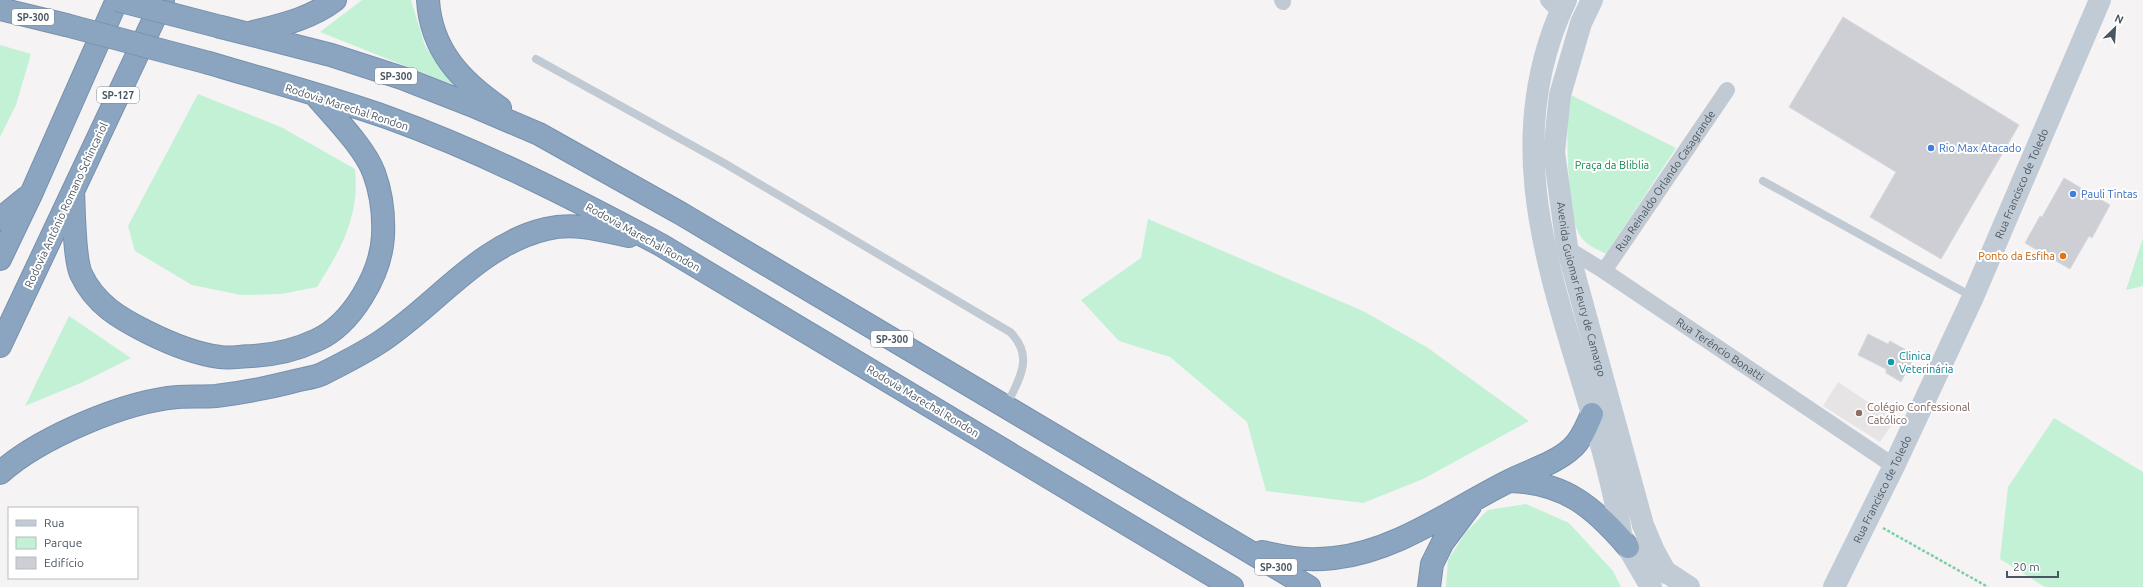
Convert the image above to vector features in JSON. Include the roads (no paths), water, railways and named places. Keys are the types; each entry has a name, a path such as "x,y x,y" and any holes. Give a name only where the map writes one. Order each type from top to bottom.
{"highway":[{"name":"SP-300","path":"117,0 331,55 402,78 539,134 680,213 1309,587"},
{"path":"0,259 32,192 117,0"},
{"name":"Rodovia Antônio Romano Schincariol","path":"0,346 163,0"},
{"path":"247,34 296,22 317,12 335,0"},
{"path":"428,0 433,31 450,63 480,94 539,134"},
{"name":"Rodovia Marechal Rondon","path":"0,9 209,63 389,118 482,156 596,210 661,245 1230,586"},
{"path":"74,191 74,220 81,273 95,296 109,311 170,343 220,358 274,355 317,340 337,327 357,307 373,276 383,237 382,209 374,172 363,153 316,96"},
{"path":"0,219 32,192"},
{"path":"0,473 8,466 52,440 113,412 176,397 216,396 266,388 320,375 377,344 433,301 477,263 521,238 546,229 571,226 592,227 661,245"},
{"path":"1243,548 1298,560 1335,558 1368,550 1404,536 1474,501 1509,481 1559,457 1573,447 1592,414"},
{"path":"1509,481 1531,481 1567,493 1586,504 1625,543"},
{"path":"1429,587 1432,564 1443,542 1474,501"}],"street":[{"name":"Avenida Guiomar Fleury de Camargo","path":"1592,0 1581,23 1560,95 1554,152 1567,248 1643,525 1654,551 1658,580"},
{"name":"Rua Francisco de Toledo","path":"1832,586 1894,466 1973,297 2100,0"},
{"path":"1558,4 1536,92 1532,144 1535,192 1543,238 1581,380 1592,414 1625,543 1658,580 1689,587"},
{"name":"Rua Reinaldo Orlando Casagrande","path":"1604,272 1727,90"},
{"name":"Rua Terêncio Bonatti","path":"1543,238 1567,248 1604,272 1894,466"}],"lane":[{"path":"536,59 724,164 1010,332 1020,342 1024,353 1020,378 1006,407"},
{"path":"1763,181 1973,297"}],"place":[{"name":"Rio Max Atacado","path":"1931,148"},
{"name":"Pauli Tintas","path":"2073,194"},
{"name":"Ponto da Esfiha","path":"2063,256"},
{"name":"Clinica Veterinária","path":"1891,362"},
{"name":"Colégio Confessional Católico","path":"1859,413"}],"park label":[{"name":"Praça da Bliblia","path":"1612,165"}]}
